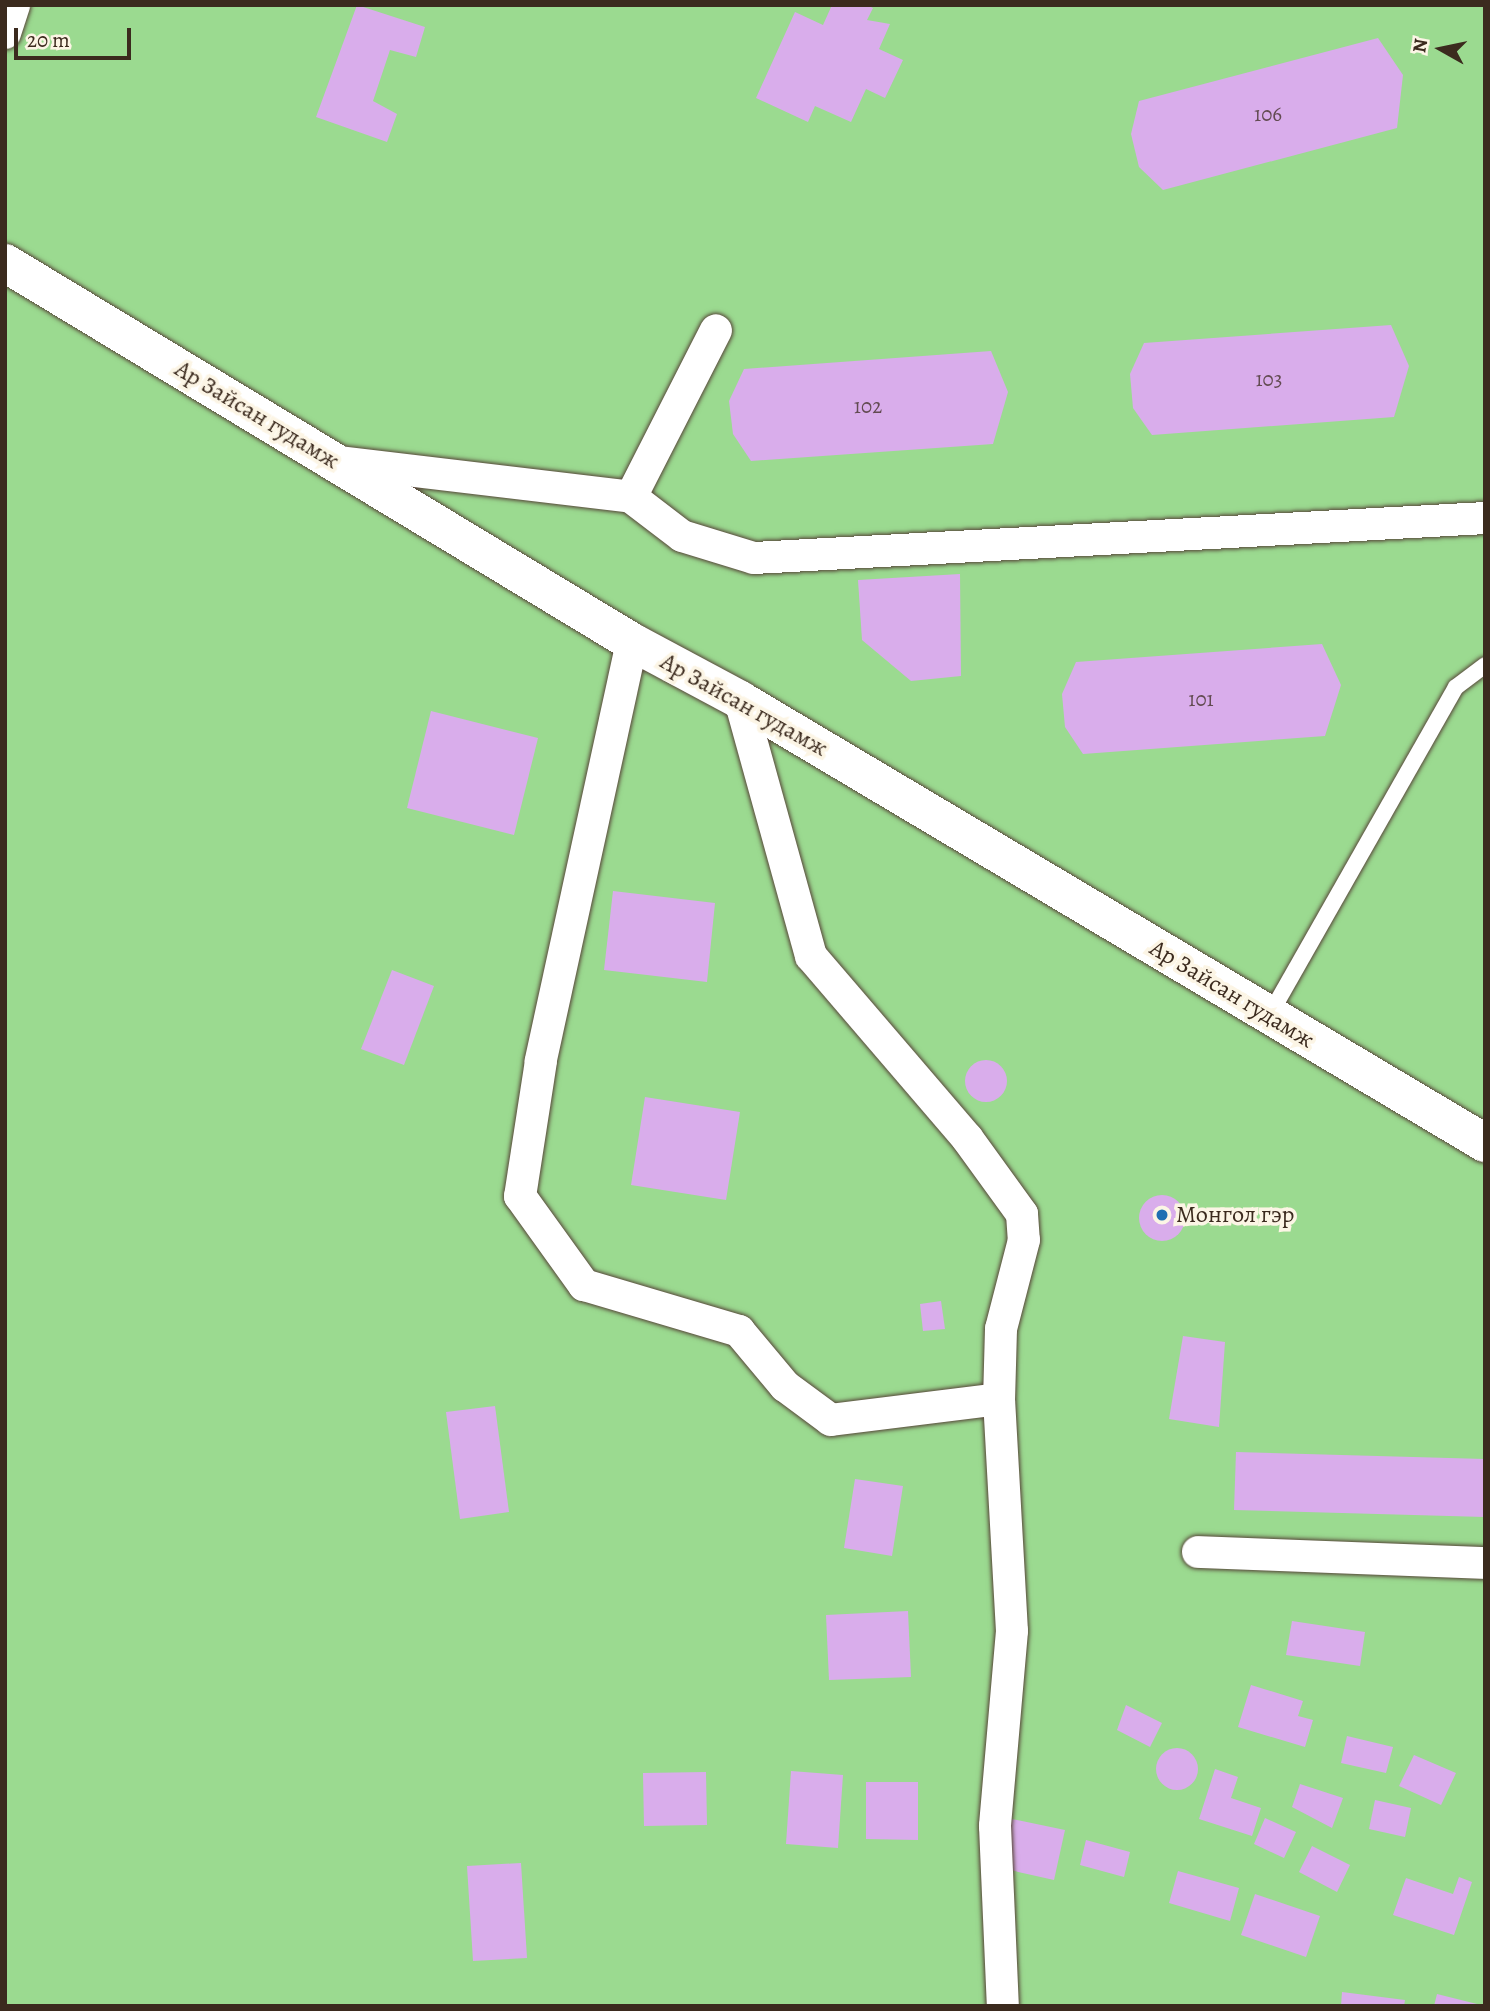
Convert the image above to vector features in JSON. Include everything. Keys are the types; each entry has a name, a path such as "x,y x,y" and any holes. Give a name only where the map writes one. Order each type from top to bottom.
{"street":[{"path":"5,33 14,5"},
{"name":"Ар Зайсан гудамж","path":"5,263 632,642 740,700 1485,1143"},
{"path":"631,497 716,330"},
{"path":"334,461 631,497 682,536 754,558 1485,518"},
{"path":"632,642 541,1060 520,1196 584,1285 740,1331 785,1386 831,1420 999,1399"},
{"path":"740,700 811,956 967,1138 1022,1214 1024,1240 1001,1329 999,1399 1012,1631 995,1826 1003,2006"},
{"path":"1198,1552 1485,1563"}],"lane":[{"path":"1269,1016 1456,687 1485,665"}],"green space":[{"path":"5,5 1485,5 1485,2006 5,2006"}],"building":[{"path":"357,5 425,27 416,57 390,50 373,101 397,114 387,142 316,117"},
{"path":"832,5 867,5 873,8 867,20 890,24 879,49 903,60 885,98 866,89 851,122 815,106 808,122 756,98 795,12 823,25"},
{"path":"1378,38 1403,75 1397,128 1163,190 1139,167 1131,134 1139,101"},
{"path":"1391,325 1409,366 1394,417 1152,435 1133,408 1130,374 1144,343"},
{"path":"991,351 1008,392 993,444 751,461 733,434 729,401 744,369"},
{"path":"960,574 961,676 911,681 862,640 858,580"},
{"path":"1322,644 1341,685 1325,736 1083,754 1065,727 1062,694 1076,662"},
{"path":"431,711 538,738 514,835 407,808"},
{"path":"613,891 715,903 707,982 604,970"},
{"path":"392,970 434,986 404,1065 361,1049"},
{"path":"986,1060 1001,1066 1007,1081 1001,1096 986,1102 971,1096 965,1081 971,1066"},
{"path":"645,1097 740,1112 726,1200 631,1185"},
{"name":"Монгол гэр","path":"1162,1195 1178,1202 1185,1218 1178,1234 1162,1241 1146,1234 1139,1218 1146,1202"},
{"path":"941,1301 945,1329 923,1331 920,1304"},
{"path":"1183,1336 1225,1342 1219,1427 1169,1419"},
{"path":"495,1406 509,1512 460,1519 446,1412"},
{"path":"1236,1452 1485,1459 1485,1517 1234,1510"},
{"path":"855,1479 903,1486 892,1556 844,1548"},
{"path":"908,1611 911,1677 829,1680 826,1615"},
{"path":"1292,1621 1365,1632 1360,1666 1286,1655"},
{"path":"1251,1685 1303,1701 1298,1716 1313,1720 1305,1747 1238,1727"},
{"path":"1126,1705 1162,1723 1150,1747 1117,1730"},
{"path":"1347,1736 1393,1747 1386,1773 1341,1763"},
{"path":"1177,1748 1192,1754 1198,1769 1192,1784 1177,1790 1162,1784 1156,1769 1162,1754"},
{"path":"1414,1755 1456,1773 1441,1805 1399,1786"},
{"path":"1215,1769 1238,1777 1231,1798 1261,1808 1252,1836 1199,1819"},
{"path":"791,1771 843,1775 838,1848 786,1844"},
{"path":"706,1772 707,1825 644,1826 643,1773"},
{"path":"866,1782 918,1782 918,1840 866,1839"},
{"path":"1300,1784 1343,1798 1332,1828 1292,1807"},
{"path":"1375,1800 1411,1808 1405,1837 1369,1829"},
{"path":"1265,1818 1296,1832 1284,1858 1254,1844"},
{"path":"1012,1819 1065,1830 1054,1880 1001,1868"},
{"path":"1086,1840 1130,1852 1124,1877 1080,1865"},
{"path":"1312,1846 1350,1865 1337,1892 1299,1872"},
{"path":"521,1863 527,1958 473,1961 467,1866"},
{"path":"1178,1871 1239,1888 1230,1921 1169,1903"},
{"path":"1459,1877 1472,1882 1454,1935 1393,1915 1406,1878 1453,1894"},
{"path":"1255,1894 1320,1916 1306,1957 1241,1935"},
{"path":"1342,1992 1405,2000 1404,2006 1341,2006"},
{"path":"1437,1994 1481,2005 1481,2006 1434,2006"}],"place":[{"name":"Монгол гэр","path":"1162,1215"}]}
